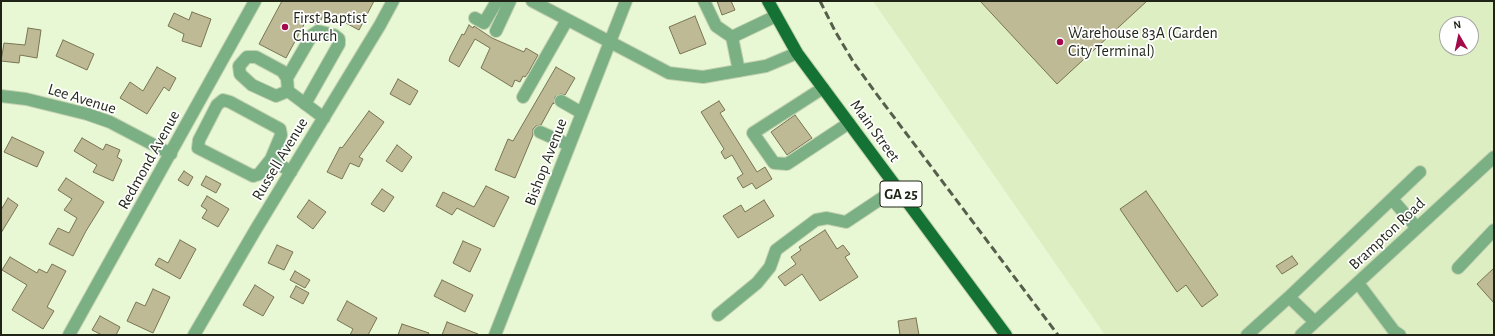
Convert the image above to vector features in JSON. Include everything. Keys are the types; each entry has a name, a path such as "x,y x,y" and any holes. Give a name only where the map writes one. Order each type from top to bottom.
{"main road":[{"name":"Main Street","path":"768,1 797,53 1006,335"}],"street":[{"name":"Redmond Avenue","path":"69,335 256,1"},
{"name":"Russell Avenue","path":"194,335 393,1"},
{"path":"475,18 484,23 497,1"},
{"path":"496,31 510,1"},
{"path":"532,1 669,73 703,77 766,66 797,53"},
{"name":"Bishop Avenue","path":"495,335 626,1"},
{"path":"704,1 716,26 732,37 739,71"},
{"path":"732,37 776,16"},
{"path":"523,97 566,20"},
{"path":"287,78 312,35 318,31 334,35 339,39 339,44 305,104"},
{"path":"288,91 276,96 252,85 240,74 239,66 247,57 256,57 282,71 287,78 288,91 324,118"},
{"path":"823,88 753,133 774,163 787,164 849,123"},
{"name":"Lee Avenue","path":"1,96 26,99 87,114 110,122 171,154"},
{"path":"222,100 230,102 280,129 281,135 271,159 260,174 253,176 198,148 199,140 216,105 222,100"},
{"path":"561,101 582,113"},
{"path":"540,132 569,146"},
{"name":"Brampton Road","path":"1301,335 1494,157"},
{"path":"271,159 291,172"},
{"path":"1247,335 1420,172"},
{"path":"718,314 757,283 770,267 776,250 816,220 827,218 846,222 897,188"},
{"path":"1392,199 1417,228"},
{"path":"1458,268 1494,230"},
{"path":"1358,283 1394,330 1400,335"},
{"path":"1289,297 1315,322"}],"shaded area":[{"path":"873,1 1494,1 1494,335 1105,335"}],"building":[{"name":"First Baptist Church","path":"282,1 374,1 359,30 325,12 319,24 307,19 286,58 259,44"},
{"path":"717,1 731,1 735,10 722,15"},
{"name":"Warehouse 83A (Garden City Terminal)","path":"980,1 1147,1 1057,84"},
{"path":"192,12 211,19 201,47 182,41 184,34 168,26 174,13 189,20"},
{"path":"695,16 706,44 680,54 669,27"},
{"path":"469,25 473,28 474,26 492,38 524,52 526,48 538,55 528,73 525,77 523,76 520,82 515,80 512,87 481,68 490,48 475,39 459,67 449,61 462,34 464,35"},
{"path":"28,28 41,30 37,58 20,55 19,63 1,61 4,43 25,45"},
{"path":"63,40 94,54 87,70 56,56"},
{"path":"157,67 176,78 169,91 164,87 147,114 120,98 130,82 143,91"},
{"path":"556,67 575,78 565,95 561,94 555,97 554,104 553,103 541,125 536,126 533,129 533,135 515,178 495,170 508,139 513,141"},
{"path":"398,79 418,91 410,105 390,94"},
{"path":"719,101 725,110 720,113 757,172 765,167 772,179 756,189 752,183 743,188 737,178 743,174 732,155 725,159 721,152 724,149 701,112"},
{"path":"369,111 384,122 359,157 363,159 359,167 350,163 342,179 327,172 340,147 342,148"},
{"path":"795,115 812,138 787,155 771,132"},
{"path":"12,137 44,152 37,167 4,152"},
{"path":"82,138 103,150 106,144 120,150 117,157 122,160 113,181 93,172 97,165 74,151"},
{"path":"397,145 412,157 402,172 386,161"},
{"path":"184,171 193,177 188,186 178,180"},
{"path":"206,176 221,184 216,193 201,185"},
{"path":"66,178 104,202 73,256 49,244 58,228 69,233 77,218 64,210 72,199 58,190"},
{"path":"486,186 509,197 494,227 457,208 452,215 436,206 443,192 474,207"},
{"path":"382,189 394,197 384,212 371,204"},
{"path":"1146,191 1218,295 1202,307 1186,285 1177,292 1120,209"},
{"path":"207,196 229,209 218,227 202,218 207,210 201,206"},
{"path":"8,198 18,205 1,233 1,210"},
{"path":"309,200 326,212 313,229 297,217"},
{"path":"764,200 774,216 738,238 723,216 741,205 745,212"},
{"path":"825,230 837,249 843,245 850,254 845,257 858,277 820,301 802,274 785,286 778,277 796,264 791,257 801,250 799,247"},
{"path":"180,240 196,249 180,279 155,265 159,258 168,263"},
{"path":"463,241 481,249 470,272 453,263"},
{"path":"277,245 293,252 284,270 268,263"},
{"path":"1292,256 1298,264 1282,274 1276,266"},
{"path":"10,257 37,273 39,269 47,273 52,264 66,271 47,307 54,311 43,329 12,310 27,285 2,270"},
{"path":"1494,268 1494,303 1477,284"},
{"path":"295,271 310,280 305,288 290,280"},
{"path":"442,280 473,295 465,312 434,296"},
{"path":"255,285 274,297 263,316 243,305"},
{"path":"296,286 309,293 303,304 290,297"},
{"path":"153,289 170,297 153,333 127,321 136,302 145,306"},
{"path":"347,301 377,318 368,335 350,335 353,329 337,320"},
{"path":"100,316 120,327 116,335 102,335 92,330"},
{"path":"916,318 919,335 900,335 898,321"},
{"path":"447,322 478,334 478,335 442,335"},
{"path":"402,324 429,333 428,335 398,335"}],"railway":[{"path":"820,1 835,31 854,63 1058,335"}],"place":[{"name":"First Baptist Church","path":"285,27"},
{"name":"Warehouse 83A (Garden City Terminal)","path":"1060,42"}]}
